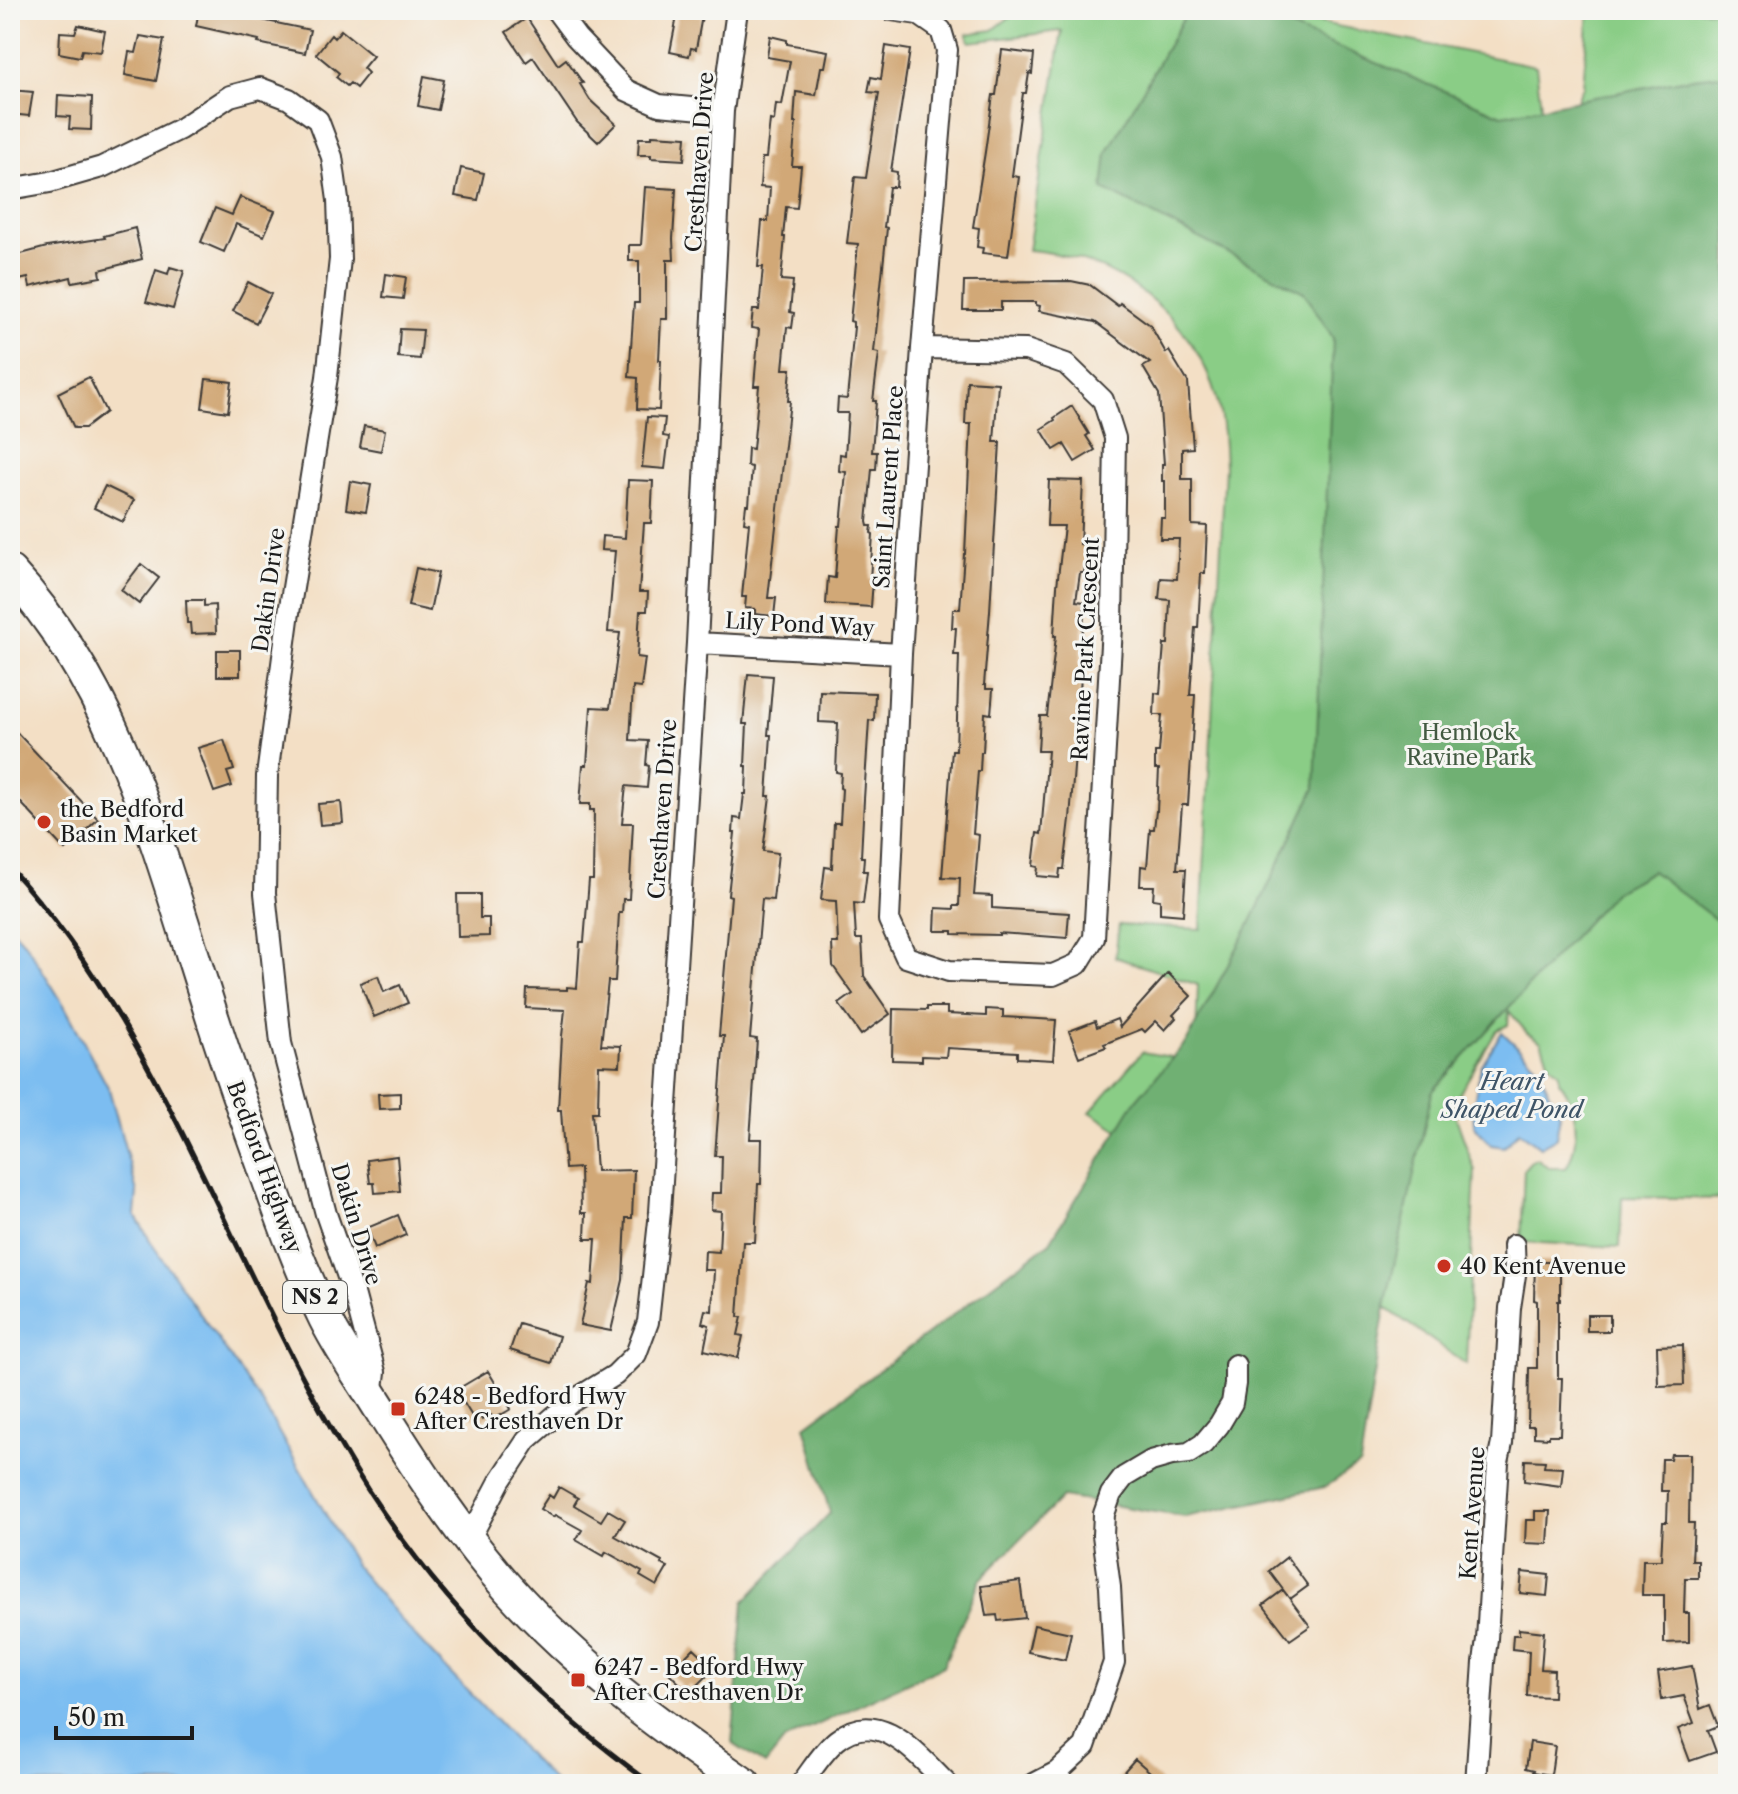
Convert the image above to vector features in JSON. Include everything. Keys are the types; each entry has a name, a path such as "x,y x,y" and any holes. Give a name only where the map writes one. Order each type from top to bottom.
{"main road":[{"name":"Bedford Highway","path":"10,572 50,620 72,653 89,681 129,768 165,864 204,992 288,1236 323,1315 372,1396 416,1466 509,1589 602,1679 744,1784"}],"street":[{"path":"556,10 576,37 626,90 659,105 723,111"},
{"name":"Cresthaven Drive","path":"469,1540 500,1481 527,1440 571,1402 615,1375 636,1354 648,1322 660,1212 697,643 723,111 737,10"},
{"name":"Saint Laurent Place","path":"891,10 918,14 941,30 947,50 901,654 889,920 906,957 949,971"},
{"name":"Dakin Drive","path":"10,189 50,182 102,167 180,129 230,96 260,88 289,99 318,120 332,157 338,200 340,259 327,377 288,619 267,776 265,893 281,1043 326,1214 355,1297 375,1372 372,1396"},
{"name":"Ravine Park Crescent","path":"922,348 1026,350 1066,364 1103,400 1115,438 1112,627 1094,938 1078,964 1053,975 949,971"},
{"name":"Lily Pond Way","path":"697,643 901,654"},
{"name":"Kent Avenue","path":"1476,1784 1498,1462 1515,1275 1514,1245"},
{"path":"1034,1784 1057,1772 1085,1746 1114,1662 1110,1587 1103,1535 1104,1514 1111,1494 1124,1477 1151,1461 1189,1453 1203,1444 1232,1403 1235,1365"},
{"path":"801,1784 835,1741 854,1731 872,1728 901,1740 947,1784"}],"green space":[{"name":"Hemlock Ravine Park","path":"1019,10 1257,10 1536,66 1548,162 1583,87 1589,10 1728,10 1728,1199 1622,1197 1620,1247 1521,1242 1524,1169 1537,1158 1549,1168 1566,1168 1574,1147 1575,1123 1570,1101 1559,1081 1559,1073 1549,1063 1541,1042 1527,1033 1509,1011 1508,1025 1497,1030 1452,1106 1475,1171 1466,1364 1280,1236 1090,1112 1142,1052 1195,1061 1198,985 1115,957 1119,925 1201,929 1224,450 1219,408 1206,369 1190,341 1170,317 1146,295 1091,264 1028,250 1062,31 970,42 967,34 993,30"},
{"name":"Hemlock Ravine Park","path":"1188,10 1249,10 1502,115 1692,78 1728,74 1728,929 1652,871 1614,892 1432,1092 1385,1307 1360,1464 1325,1487 1185,1517 1062,1497 980,1580 943,1666 785,1740 765,1765 732,1743 744,1602 830,1513 805,1426 1050,1242 1136,1100 1187,1041 1249,926 1315,788 1333,338 1304,292 1103,189 1107,153"}],"water":[{"path":"10,927 26,944 64,1005 109,1089 137,1192 135,1215 262,1403 356,1567 411,1632 556,1784 10,1784"},
{"name":"Heart Shaped Pond","path":"1502,1032 1537,1066 1560,1115 1556,1138 1540,1147 1519,1131 1504,1147 1491,1145 1474,1125 1473,1107 1481,1066"}],"building":[{"path":"199,10 244,10 243,16 310,30 305,53 196,26"},
{"path":"678,11 702,16 696,49 691,48 689,56 670,52"},
{"path":"527,18 558,65 566,59 583,83 580,84 590,100 616,124 598,142 577,122 533,57 526,62 506,32"},
{"path":"78,25 105,31 101,52 82,50 80,57 59,53 60,32 75,33"},
{"path":"341,30 373,56 363,68 368,73 356,88 350,83 347,86 336,77 339,73 316,54 331,35 334,38"},
{"path":"140,36 164,40 156,81 125,75 129,52 136,53"},
{"path":"770,36 787,40 787,44 828,51 825,67 821,67 816,95 796,92 792,166 801,166 797,208 786,207 783,237 781,280 793,281 790,312 794,313 792,328 787,327 783,369 791,369 790,401 768,598 776,598 774,616 755,614 755,609 745,608 746,597 742,597 749,523 744,522 746,505 749,505 752,467 747,466 748,448 753,449 759,386 754,386 759,329 751,328 753,310 759,310 763,267 758,267 762,221 768,221 770,188 760,187 762,158 766,158 770,120 774,121 776,104 782,105 790,61 767,57"},
{"path":"886,46 910,50 891,171 897,172 896,187 889,187 884,227 887,228 874,352 879,353 873,401 876,401 872,452 877,452 876,469 872,469 867,522 868,526 872,526 873,534 871,607 826,604 828,577 835,578 846,472 839,471 840,454 845,455 848,413 837,413 838,398 847,399 854,327 850,321 858,244 847,243 855,177 866,178 879,93 868,92 871,77 881,79"},
{"path":"1002,50 1034,54 1032,74 1029,73 1026,93 1023,93 1012,176 1019,177 1008,256 982,253 983,248 977,247 979,228 973,227"},
{"path":"424,76 444,80 438,110 418,106"},
{"path":"10,90 33,92 29,116 10,114"},
{"path":"58,95 92,97 91,130 69,129 70,117 57,116"},
{"path":"652,135 686,137 684,160 638,155 639,138 652,138"},
{"path":"461,168 484,173 478,200 455,196"},
{"path":"645,187 676,189 674,260 667,260 667,319 661,319 659,410 637,409 638,378 629,377 634,303 639,303 639,261 629,261 629,245 641,245"},
{"path":"240,197 275,211 264,236 236,224 224,252 201,242 215,208 232,215"},
{"path":"135,228 142,259 100,270 101,277 72,282 71,277 30,287 28,278 10,282 10,257 47,247 105,238"},
{"path":"170,267 184,271 173,309 146,302 156,270 168,274"},
{"path":"386,274 406,277 403,299 383,297"},
{"path":"1071,281 1090,285 1150,325 1188,382 1193,448 1182,449 1182,479 1192,479 1192,525 1207,526 1205,573 1201,573 1190,695 1195,695 1188,805 1182,805 1177,869 1186,869 1183,915 1160,913 1160,900 1153,899 1154,886 1140,886 1141,866 1147,867 1150,829 1154,829 1157,811 1159,769 1155,769 1155,752 1159,752 1162,715 1154,715 1155,693 1160,694 1164,644 1168,644 1170,600 1159,599 1161,578 1177,579 1179,539 1160,539 1161,518 1165,518 1165,481 1162,481 1164,464 1159,394 1143,367 1150,363 1095,322 1039,311 1040,306 1036,302 1001,302 1001,310 963,310 964,282"},
{"path":"248,282 271,294 256,323 233,311"},
{"path":"400,329 423,330 420,359 398,357"},
{"path":"89,377 106,412 85,428 74,428 58,393"},
{"path":"206,379 232,382 228,412 202,408"},
{"path":"967,381 998,383 994,442 1000,442 984,685 986,689 993,689 991,714 985,713 983,752 978,771 973,834 979,835 974,895 992,896 992,908 1069,913 1067,938 935,931 936,908 954,909 954,906 959,906 960,878 942,877 952,750 956,750 959,655 954,655 956,628 952,628 953,609 960,609 965,554 971,424 965,424"},
{"path":"1072,406 1095,450 1075,462 1064,444 1054,450 1041,429"},
{"path":"647,417 665,418 663,436 669,437 665,469 642,467"},
{"path":"364,426 385,430 381,451 360,447"},
{"path":"628,480 653,481 651,523 644,523 639,592 648,592 647,611 640,611 637,657 645,658 641,688 633,687 630,740 648,741 646,765 649,766 647,788 626,786 622,823 633,823 629,899 623,899 622,913 619,913 615,981 608,981 601,1045 621,1046 620,1066 599,1065 598,1112 592,1112 596,1171 634,1170 632,1218 626,1218 623,1280 611,1331 580,1325 589,1283 593,1284 596,1239 585,1239 586,1213 581,1213 580,1168 565,1169 561,1110 558,1110 565,1010 526,1008 527,989 577,988 589,880 593,880 594,810 590,810 590,804 580,804 583,765 587,765 591,707 610,708 620,633 608,632 615,551 601,550 602,536 625,538"},
{"path":"1049,480 1083,481 1080,544 1088,545 1076,601 1085,602 1082,664 1070,819 1064,869 1060,869 1059,878 1037,876 1038,867 1033,866 1037,833 1041,834 1048,751 1038,751 1040,716 1047,716 1064,526 1047,526"},
{"path":"350,481 371,485 366,512 346,509"},
{"path":"105,486 134,500 123,522 94,508"},
{"path":"141,564 159,578 139,604 121,590"},
{"path":"416,568 438,573 430,611 408,606"},
{"path":"186,600 204,600 204,606 215,605 216,633 191,634"},
{"path":"217,650 240,650 240,676 217,676"},
{"path":"748,674 773,676 768,735 771,735 767,796 770,796 763,851 778,853 773,900 762,899 750,1038 757,1039 750,1139 762,1139 761,1184 758,1184 755,1242 743,1242 738,1317 742,1317 738,1335 743,1336 738,1358 704,1350 709,1325 702,1323 705,1310 712,1311 714,1270 704,1270 705,1251 719,1252 721,1211 711,1210 712,1193 721,1193 722,1156 715,1156 724,1036 719,1036 734,818 741,819 746,794 747,724 743,724"},
{"path":"820,691 875,693 874,721 869,720 861,857 864,857 863,871 867,871 863,904 854,903 856,939 862,939 864,976 890,1014 861,1035 839,1004 853,994 833,966 832,943 838,943 836,901 821,900 825,867 832,868 834,823 840,823 842,789 841,773 836,772 838,723 819,722"},
{"path":"10,725 98,819 65,850 10,791"},
{"path":"224,740 234,770 227,772 232,786 214,792 198,748"},
{"path":"341,802 343,823 320,825 318,804"},
{"path":"457,894 480,894 480,918 489,918 489,936 458,937"},
{"path":"1168,973 1191,996 1173,1015 1176,1018 1165,1030 1156,1021 1145,1032 1142,1029 1079,1057 1069,1031 1095,1021 1097,1027 1117,1019 1120,1027"},
{"path":"378,976 384,992 400,985 408,1003 374,1017 360,983"},
{"path":"927,1007 947,1007 947,1014 986,1016 986,1009 1003,1010 1003,1017 1056,1020 1053,1060 1017,1058 1017,1052 947,1048 946,1057 922,1056 922,1061 892,1060 893,1009 927,1010"},
{"path":"400,1093 400,1108 379,1109 378,1094"},
{"path":"397,1156 400,1191 375,1193 374,1183 370,1183 367,1160"},
{"path":"398,1215 406,1235 375,1248 367,1228"},
{"path":"1535,1262 1560,1262 1560,1435 1549,1435 1549,1438 1534,1437 1534,1426 1528,1426 1529,1368 1537,1368"},
{"path":"1587,1315 1610,1315 1610,1331 1587,1331"},
{"path":"519,1324 559,1336 551,1363 510,1350"},
{"path":"1683,1345 1684,1385 1658,1386 1657,1346"},
{"path":"488,1371 511,1409 494,1419 491,1415 482,1420 479,1415 473,1418 456,1390"},
{"path":"1671,1454 1690,1454 1689,1523 1694,1523 1692,1560 1698,1560 1698,1578 1685,1578 1684,1613 1689,1613 1689,1642 1664,1643 1664,1595 1642,1595 1643,1560 1661,1560 1668,1491 1661,1491 1662,1459 1670,1459"},
{"path":"1525,1460 1545,1461 1544,1467 1563,1468 1561,1486 1524,1481"},
{"path":"559,1487 578,1498 574,1505 601,1521 608,1510 625,1520 615,1536 668,1567 657,1586 640,1576 642,1572 576,1540 582,1530 540,1509 549,1495 553,1498"},
{"path":"1535,1511 1550,1511 1548,1544 1525,1543 1526,1520 1535,1520"},
{"path":"1287,1557 1308,1586 1290,1599 1269,1571"},
{"path":"1522,1572 1549,1575 1547,1596 1520,1593"},
{"path":"1020,1581 1025,1618 998,1621 997,1615 986,1616 981,1586"},
{"path":"1283,1590 1310,1626 1290,1640 1263,1605"},
{"path":"1034,1625 1071,1633 1065,1660 1028,1652"},
{"path":"1519,1629 1544,1632 1541,1669 1554,1670 1553,1697 1527,1696 1529,1651 1512,1649 1513,1635 1519,1635"},
{"path":"694,1648 709,1662 702,1669 708,1675 694,1689 689,1685 685,1689 669,1673"},
{"path":"1692,1666 1700,1709 1710,1705 1718,1726 1708,1730 1716,1752 1690,1761 1678,1729 1694,1723 1684,1696 1662,1700 1658,1672"},
{"path":"1530,1742 1555,1746 1551,1775 1526,1768"},
{"path":"1135,1759 1164,1784 1113,1784"}],"railway":[{"path":"10,868 83,961 145,1061 306,1382 351,1464 397,1532 428,1573 496,1650 571,1720 652,1784"}],"place":[{"name":"the Bedford Basin Market","path":"44,822"},
{"name":"40 Kent Avenue","path":"1444,1266"},
{"name":"6248 - Bedford Hwy After Cresthaven Dr","path":"398,1409"},
{"name":"6247 - Bedford Hwy After Cresthaven Dr","path":"578,1680"}]}
